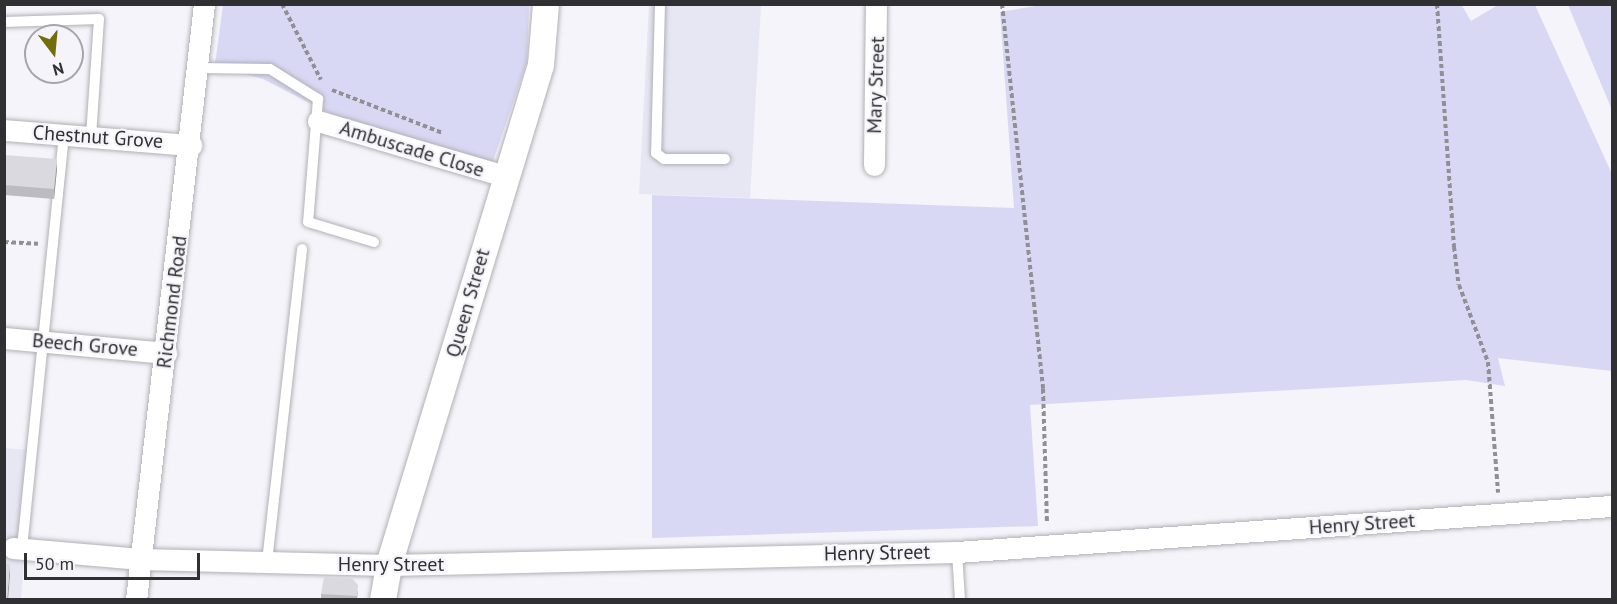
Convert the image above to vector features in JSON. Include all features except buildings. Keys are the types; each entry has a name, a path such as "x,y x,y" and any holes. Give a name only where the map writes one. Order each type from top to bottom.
{"street":[{"name":"Richmond Road","path":"136,600 200,68 204,4"},
{"name":"Queen Street","path":"383,600 389,565 505,176 541,65 546,4"},
{"name":"Mary Street","path":"874,165 876,4"},
{"name":"Ambuscade Close","path":"318,121 505,176"},
{"name":"Chestnut Grove","path":"4,130 191,145"},
{"name":"Beech Grove","path":"4,338 166,353"},
{"name":"Henry Street","path":"13,548 141,559 389,565 957,552 1612,506"}],"lane":[{"path":"660,4 656,153 664,159 725,159"},
{"path":"4,22 99,19 91,137"},
{"path":"200,68 270,69 318,99 308,222 374,242"},
{"path":"13,548 45,342 64,135"},
{"path":"267,562 302,249"},
{"path":"957,552 960,600"}],"path":[{"path":"282,4 324,86 456,138"},
{"path":"1002,4 1043,389 1047,546"},
{"path":"1437,4 1454,247 1459,285 1488,362 1500,514"},
{"path":"4,242 54,245"}],"shaded area":[{"path":"1048,4 1461,4 1471,21 1498,5 1535,5 1612,174 1612,371 1498,358 1505,386 1466,380 1030,405 1038,526 652,538 652,195 1014,208 1000,12"},
{"path":"223,5 529,5 527,62 491,167 337,117 263,79 215,65"},
{"path":"649,5 761,5 750,198 639,194"},
{"path":"1568,5 1612,5 1612,110"},
{"path":"4,448 32,450 21,599 5,599"}]}
